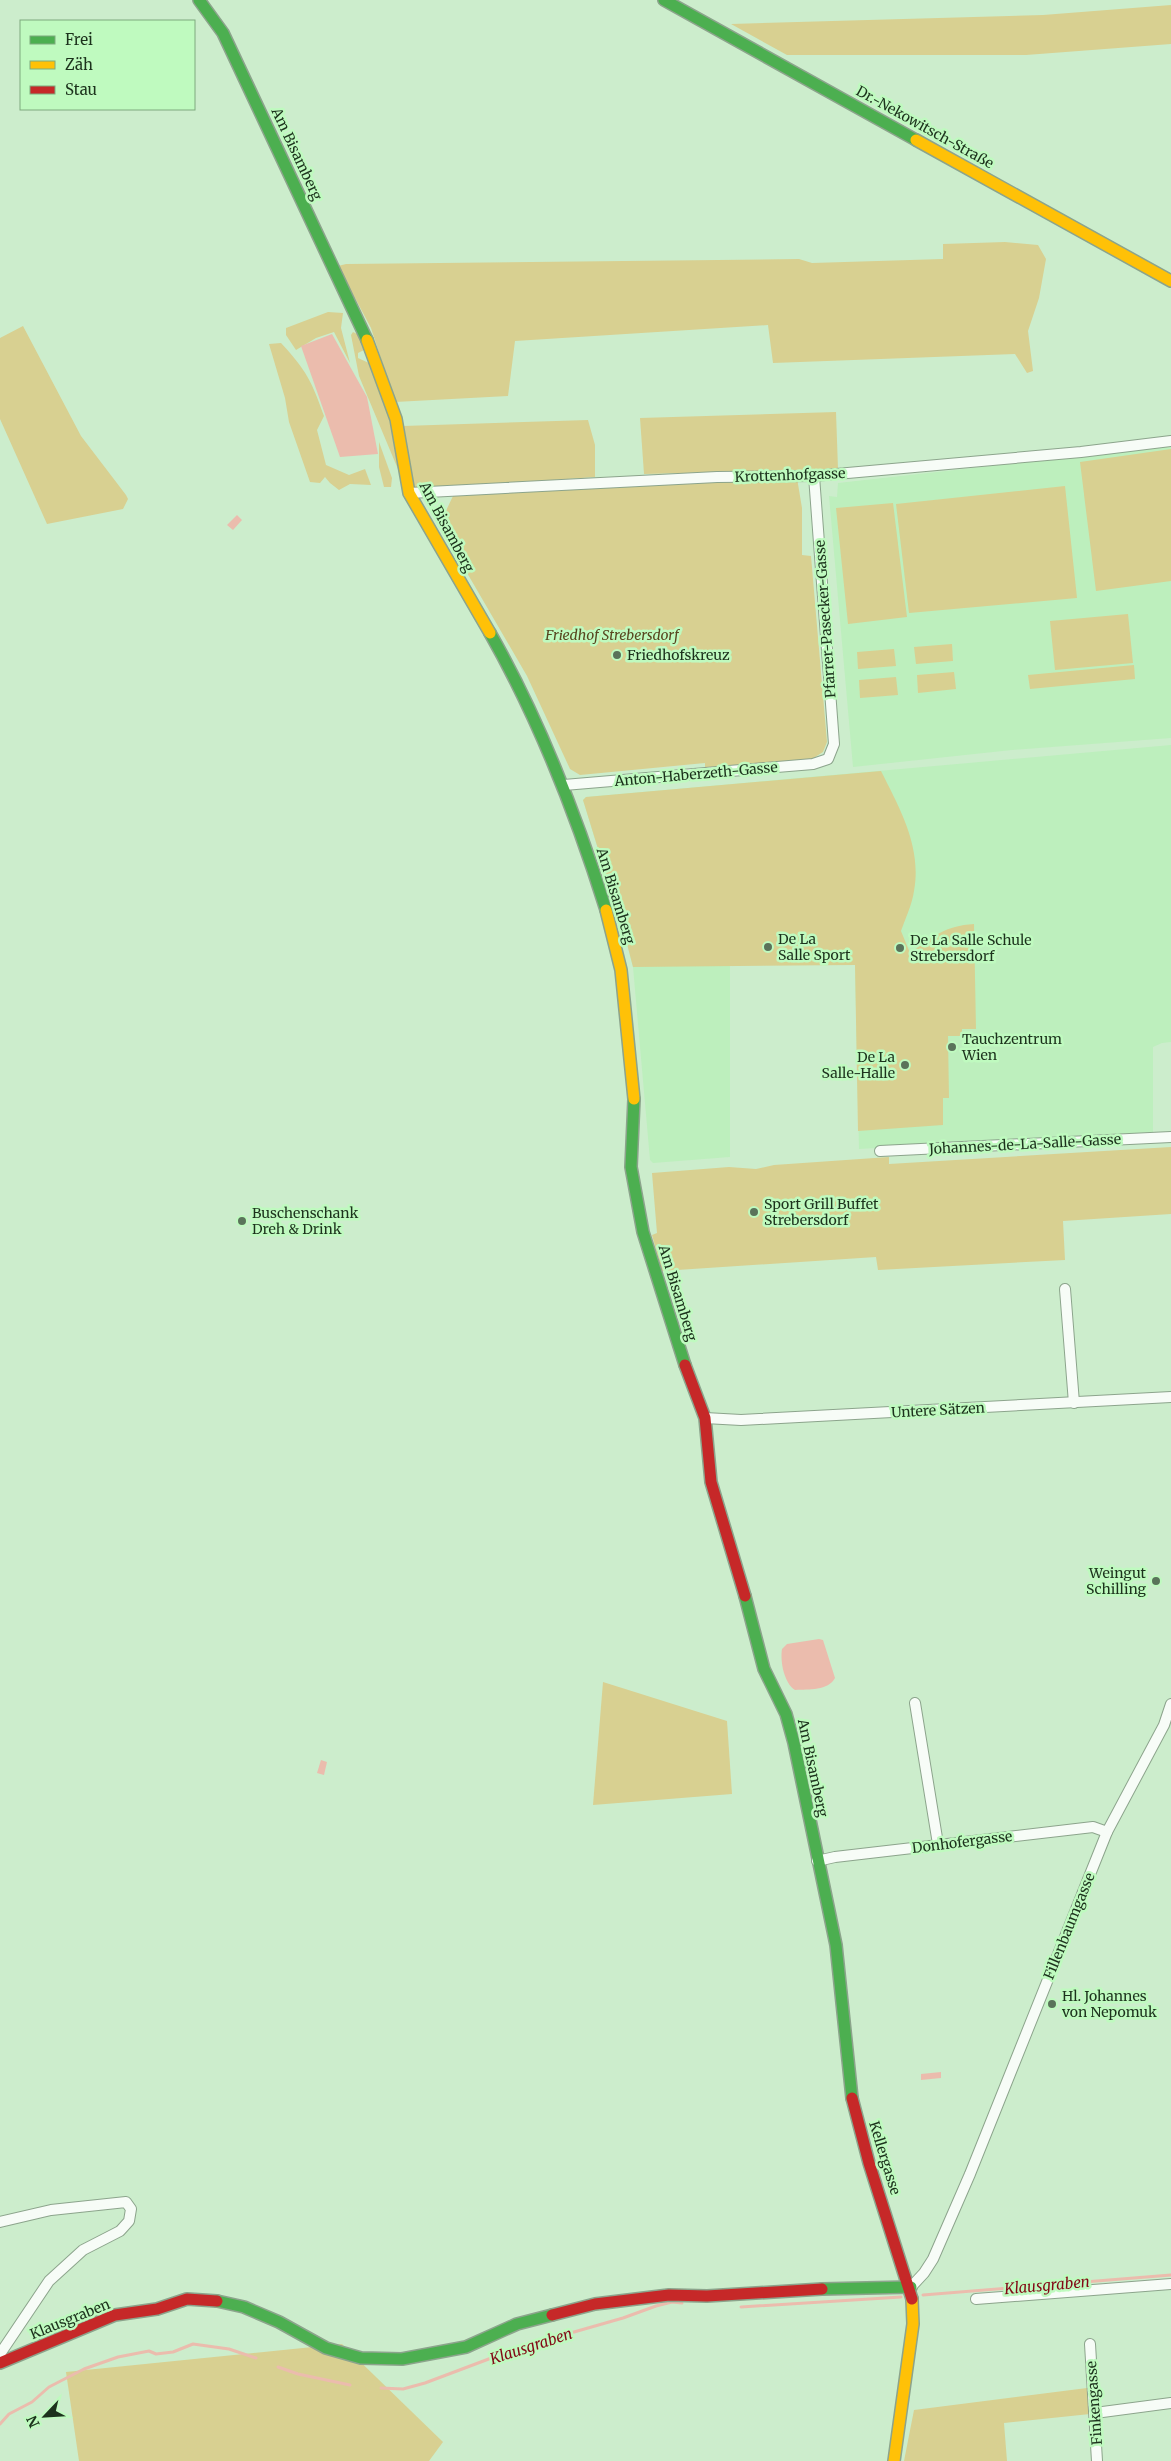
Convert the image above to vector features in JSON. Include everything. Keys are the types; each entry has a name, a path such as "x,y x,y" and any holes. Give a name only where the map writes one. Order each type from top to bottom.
{"street":[{"name":"Am Bisamberg","path":"199,0 224,33 366,338 396,419 409,493 517,681 564,784 597,880 614,935 621,970 634,1092 631,1167 643,1232 691,1386 705,1418 706,1446 711,1482 754,1626 764,1669 786,1714 794,1743 817,1861"},
{"name":"Dr.-Nekowitsch-Straße","path":"664,0 1171,281"},
{"name":"Krottenhofgasse","path":"409,493 708,478 814,476 1062,454 1171,441"},
{"name":"Pfarrer-Pasecker-Gasse","path":"814,476 834,744 828,759"},
{"name":"Anton-Haberzeth-Gasse","path":"564,784 813,764 828,759"},
{"name":"Johannes-de-La-Salle-Gasse","path":"880,1151 1171,1136"},
{"path":"1065,1289 1074,1403"},
{"name":"Untere Sätzen","path":"705,1418 741,1420 1171,1397"},
{"path":"915,1703 938,1844"},
{"name":"Fillenbaumgasse","path":"911,2287 924,2273 933,2259 1107,1832 1164,1725 1171,1704"},
{"name":"Donhofergasse","path":"817,1861 938,1844 1092,1827 1107,1832"},
{"name":"Kellergasse","path":"817,1861 836,1945 852,2098 869,2163 911,2287 913,2324 894,2461"},
{"path":"0,2222 80,2205 126,2202 130,2209 129,2221 120,2231 83,2250 49,2281 0,2354"},
{"path":"976,2299 1171,2284"},
{"name":"Klausgraben","path":"0,2363 115,2315 157,2309 187,2300 212,2300 244,2307 279,2322 326,2348 340,2353 361,2358 402,2359 466,2347 517,2324 595,2304 669,2295 707,2296 838,2288 911,2287"},
{"name":"Finkengasse","path":"1090,2344 1097,2461"},
{"path":"1095,2413 1171,2403"}],"shaded area":[{"path":"332,334 367,397 378,454 340,457 301,346"},
{"path":"1171,446 1171,738 1012,750 853,767 829,496 837,497 838,483"},
{"path":"237,515 242,520 233,530 227,525"},
{"name":"De La Salle Schule Strebersdorf","path":"1171,745 1171,1042 1153,1047 1153,1132 859,1149 855,965 730,965 730,1157 653,1163 650,1160 633,967 583,800 586,797"},
{"path":"823,1640 835,1678 823,1687 795,1690 788,1682 784,1671 782,1649 787,1644"},
{"path":"321,1760 327,1762 324,1775 317,1773"},
{"path":"941,2072 941,2078 921,2080 921,2074"}],"green space":[{"path":"1171,5 1171,44 1026,55 787,55 731,24 1043,15"},
{"path":"1005,242 1038,245 1046,259 1039,298 1028,331 1033,371 1027,373 1015,354 773,363 768,325 515,341 508,396 395,402 371,328 338,266 346,264 799,259 812,263 943,259 943,244"},
{"path":"328,312 343,313 341,328 350,363 334,332 316,338 296,350 286,335 286,328"},
{"path":"23,326 81,436 126,495 128,499 123,509 47,524 0,419 0,338"},
{"path":"353,332 361,336 364,350 358,353 358,358 371,364 395,428 400,474 359,376 351,335"},
{"path":"281,343 303,369 320,404 324,416 317,430 326,465 349,475 365,469 371,485 350,484 339,490 325,477 320,483 310,482 289,422 285,398 269,344"},
{"path":"836,412 838,469 644,474 640,418"},
{"path":"588,420 595,445 595,477 415,490 403,426"},
{"path":"379,442 392,478 391,487 384,487 379,467"},
{"path":"1171,449 1171,581 1096,591 1080,462"},
{"name":"Friedhof Strebersdorf","path":"797,478 802,508 802,555 811,556 827,742 823,752 812,759 705,769 705,763 580,775 570,769 527,676 456,554 443,517 453,496"},
{"path":"1065,486 1077,598 909,613 896,504"},
{"path":"893,503 907,617 848,624 836,508"},
{"path":"1128,614 1133,663 1055,670 1050,621"},
{"path":"952,644 953,661 916,664 914,647"},
{"path":"894,649 896,666 858,669 857,652"},
{"path":"1134,665 1135,679 1030,689 1028,675"},
{"path":"954,672 956,689 918,693 917,675"},
{"path":"896,677 898,695 860,698 859,680"},
{"name":"De La Salle Sport","path":"881,771 908,829 915,859 916,875 913,896 901,931 910,953 940,933 955,927 974,924 976,1029 962,1029 962,1036 948,1036 949,1098 943,1098 943,1125 858,1131 855,965 633,967 583,800 586,797"},
{"path":"1171,1147 1171,1214 1063,1221 1065,1260 878,1270 876,1257 662,1271 652,1235 657,1233 652,1173 729,1167 756,1169 774,1165 889,1157 889,1164"},
{"path":"603,1682 727,1721 732,1794 593,1805"},
{"path":"342,2344 443,2442 429,2461 79,2461 66,2372"},
{"path":"1087,2388 1090,2414 1004,2423 1007,2461 904,2461 914,2410"}],"waterway":[{"name":"Klausgraben","path":"923,2295 1171,2275"},
{"name":"Klausgraben","path":"741,2307 901,2297"},
{"name":"Klausgraben","path":"381,2388 403,2389 425,2383 502,2354 530,2348 553,2338 623,2318 656,2306 672,2302 682,2303"},
{"name":"Klausgraben","path":"0,2424 9,2414 32,2402 49,2387 84,2369 118,2357 149,2351 156,2354 173,2352 193,2344 229,2349 256,2358"},
{"name":"Klausgraben","path":"278,2367 298,2374 350,2385"}],"traffic: fast":[{"path":"199,0 223,33 367,340"},
{"path":"664,0 916,140"},
{"path":"490,633 525,700 556,768 606,910"},
{"path":"634,1099 631,1167 643,1232 685,1365"},
{"path":"745,1596 764,1669 786,1714 794,1743 836,1945 852,2098"},
{"path":"822,2289 911,2287"},
{"path":"217,2301 244,2307 279,2322 326,2348 361,2358 402,2359 466,2347 517,2324 552,2315"}],"traffic: slow":[{"path":"916,140 1171,281"},
{"path":"367,340 396,419 409,493 490,633"},
{"path":"606,910 621,970 634,1099"},
{"path":"894,2461 913,2324 912,2299"}],"traffic: jam":[{"path":"685,1365 705,1418 711,1482 745,1596"},
{"path":"852,2098 869,2163 912,2299"},
{"path":"552,2315 595,2304 669,2295 707,2296 822,2289"},
{"path":"0,2363 115,2315 157,2309 187,2299 217,2301"}],"place":[{"name":"Friedhofskreuz","path":"617,655"},
{"name":"De La Salle Sport","path":"768,947"},
{"name":"De La Salle Schule Strebersdorf","path":"900,948"},
{"name":"Tauchzentrum Wien","path":"952,1047"},
{"name":"De La Salle-Halle","path":"905,1065"},
{"name":"Sport Grill Buffet Strebersdorf","path":"754,1212"},
{"name":"Buschenschank Dreh & Drink","path":"242,1221"},
{"name":"Weingut Schilling","path":"1156,1581"},
{"name":"Hl. Johannes von Nepomuk","path":"1052,2004"}]}
